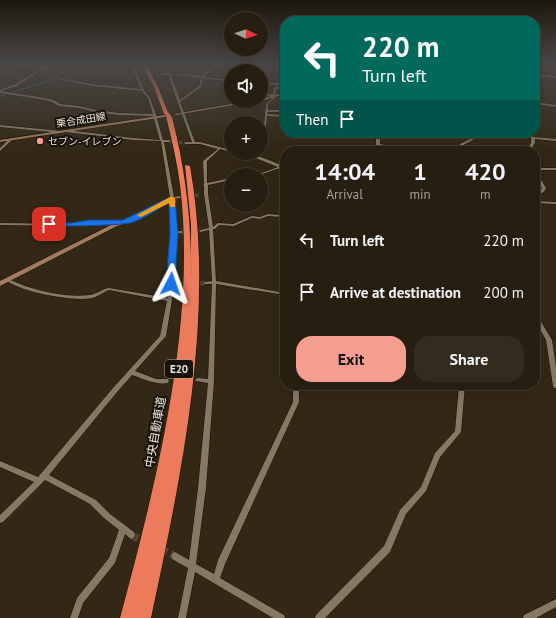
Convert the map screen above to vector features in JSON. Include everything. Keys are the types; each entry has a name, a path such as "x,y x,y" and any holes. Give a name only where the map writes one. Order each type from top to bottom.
{"highway":[{"name":"中央自動車道","path":"128,618 143,557 168,440 186,309 188,268 186,202 170,115 159,92"},
{"name":"中央自動車道","path":"143,618 157,558 179,440 189,372 195,308 196,261 193,202 184,151 163,92"}],"main road":[{"path":"268,98 280,94"},
{"name":"栗合成田線","path":"0,141 224,106"},
{"path":"0,284 123,222 130,221 172,198"}],"street":[{"path":"3,92 53,101 59,105 79,107 96,111 155,116"},
{"path":"0,520 41,479 163,336 170,300 174,233 172,198 162,140 149,98 144,92"},
{"path":"176,92 194,143"},
{"path":"180,101 192,92"},
{"path":"266,116 267,104 274,98 275,92"},
{"path":"268,96 274,96"},
{"path":"540,104 556,106"},
{"path":"266,113 280,112"},
{"path":"266,113 280,115"},
{"path":"0,126 169,141"},
{"path":"378,138 378,145 384,146"},
{"path":"460,146 474,138"},
{"path":"531,146 533,138 556,140"},
{"path":"0,150 10,140"},
{"path":"186,143 194,143 224,150"},
{"path":"182,618 192,566 202,488 215,310 211,229 203,194 205,185 205,161 219,149"},
{"path":"264,160 280,167"},
{"path":"268,171 280,167"},
{"path":"540,169 556,169"},
{"path":"205,185 224,181"},
{"path":"540,181 544,188 543,191 540,192"},
{"path":"172,198 179,197"},
{"path":"540,202 556,203"},
{"path":"201,231 211,229 218,224 234,225 252,217 260,218 268,215 280,216"},
{"path":"0,224 71,225 89,222 123,222"},
{"path":"174,233 181,232"},
{"path":"8,280 25,288 73,297 90,297 105,289 109,289 170,300"},
{"path":"205,283 214,282 280,293"},
{"path":"171,284 181,284"},
{"path":"540,325 549,340 556,386"},
{"path":"131,372 156,381 166,381"},
{"path":"198,380 211,381"},
{"path":"216,579 221,563 296,402 296,390"},
{"path":"319,618 387,549 403,512 424,489 437,455 458,432 462,390"},
{"path":"0,464 41,479 93,502 107,516 131,535"},
{"path":"74,618 80,602 112,560 123,528"},
{"path":"175,556 280,618"},
{"path":"526,618 556,603"}],"waterway":[{"path":"0,96 14,92"}],"tunnel":[{"path":"169,141 186,143"},
{"path":"180,197 200,195"},
{"path":"181,232 201,231"},
{"path":"181,284 205,283"},
{"path":"131,535 145,542"},
{"path":"160,549 175,556"}],"slow traffic":[{"path":"140,215 172,198 172,206"}],"place":[{"name":"セブン-イレブン","path":"40,141"}],"route":[{"path":"49,224 71,225 89,222 130,221 172,198 174,233 171,284"}]}
